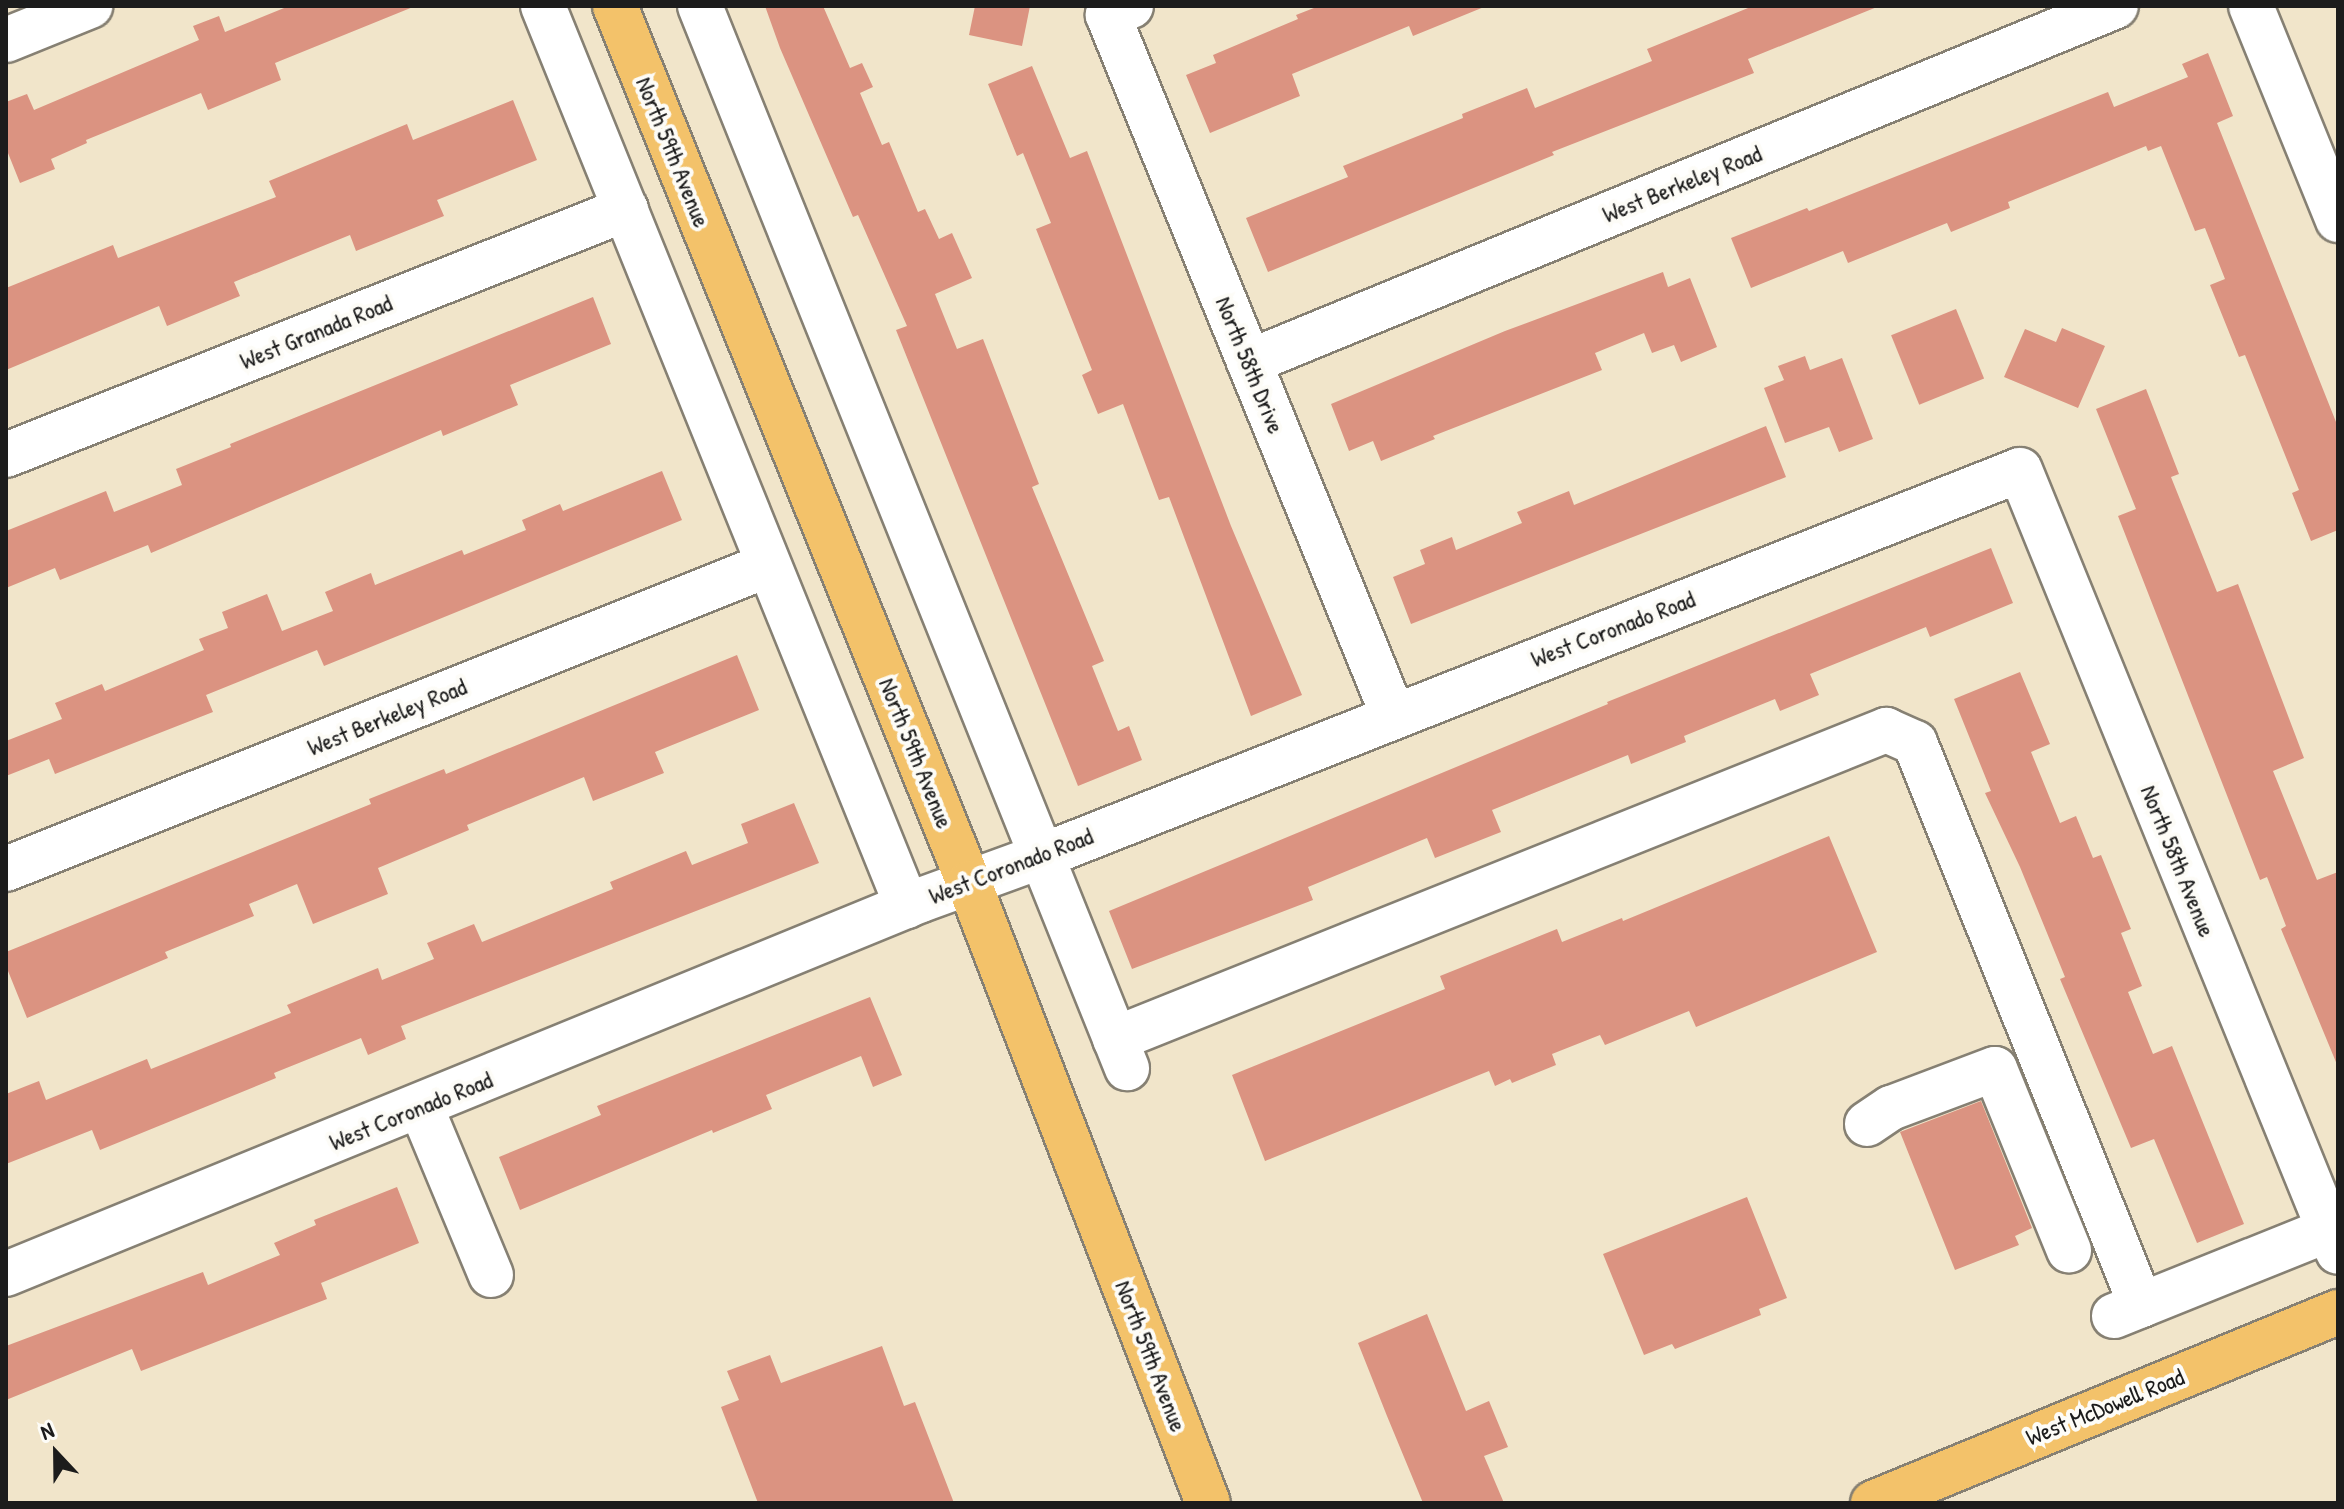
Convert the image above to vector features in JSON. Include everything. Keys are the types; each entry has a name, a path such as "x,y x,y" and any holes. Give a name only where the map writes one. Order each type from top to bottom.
{"main road":[{"name":"North 59th Avenue","path":"615,6 969,883 1208,1503"},
{"name":"West McDowell Road","path":"1873,1503 1924,1493 2338,1312"}],"street":[{"path":"6,40 90,6"},
{"path":"543,6 907,906"},
{"path":"700,6 1121,1054 1886,730 1915,743 2127,1311 2335,1236"},
{"name":"West Berkeley Road","path":"1249,362 2116,6"},
{"path":"2251,6 2338,220"},
{"name":"North 58th Drive","path":"1120,11 1249,362 1393,715"},
{"name":"West Granada Road","path":"6,455 626,209"},
{"name":"West Coronado Road","path":"6,1274 907,906 1042,856 2020,470"},
{"name":"North 58th Avenue","path":"2020,470 2335,1236"},
{"name":"West Berkeley Road","path":"6,869 768,565"},
{"path":"1867,1124 1891,1108 1995,1069 2069,1250"},
{"path":"421,1107 491,1275"}],"building":[{"path":"289,6 413,7 275,63 281,80 208,110 201,93 86,140 87,143 51,159 55,169 20,183 6,148 6,102 27,94 34,110 199,40 193,26 219,16 225,32"},
{"path":"765,6 823,6 850,68 862,63 873,87 860,93 882,145 889,142 918,212 925,209 939,239 952,233 972,278 935,294 957,349 983,339 1039,484 1032,487 1104,661 1092,666 1118,731 1129,726 1142,760 1078,786 896,330 907,326 858,215 853,217"},
{"path":"975,6 1030,6 1022,46 969,35"},
{"path":"1319,6 1484,7 1413,36 1409,26 1292,74 1300,96 1210,133 1186,75 1216,63 1213,55 1298,19 1296,15"},
{"path":"1753,6 1877,7 1748,59 1754,73 1552,152 1554,155 1268,272 1246,218 1348,177 1343,166 1463,118 1462,114 1527,88 1535,108 1652,61 1647,49"},
{"path":"2208,53 2233,116 2217,123 2338,427 2338,530 2311,541 2292,493 2299,490 2245,355 2239,357 2210,285 2225,279 2205,228 2195,231 2161,146 2148,151 2146,146 2008,202 2010,208 1951,232 1947,223 1848,263 1843,251 1751,288 1731,238 1807,208 1809,211 2108,92 2114,107 2188,77 2182,64"},
{"path":"1032,66 1070,158 1087,151 1231,526 1302,695 1251,716 1169,497 1159,500 1123,404 1098,414 1082,375 1092,370 1036,229 1051,223 1023,153 1017,156 988,84"},
{"path":"513,100 537,160 437,200 444,216 356,251 350,235 234,282 240,296 167,326 159,306 6,370 6,288 113,245 118,258 276,197 269,181 407,124 413,140"},
{"path":"1663,272 1668,287 1690,278 1717,347 1681,362 1674,345 1652,353 1644,333 1595,353 1602,370 1433,436 1435,439 1381,461 1373,441 1349,451 1331,404 1505,331"},
{"path":"593,297 611,344 510,385 518,405 443,436 441,430 151,553 148,545 60,580 55,568 6,588 6,531 106,491 114,512 182,485 176,469 231,447 230,444"},
{"path":"1956,309 1984,379 1919,405 1891,335"},
{"path":"2062,328 2105,346 2078,408 2004,377 2025,329 2056,342"},
{"path":"1805,356 1810,370 1842,358 1873,439 1839,452 1829,427 1785,443 1764,388 1784,380 1778,366"},
{"path":"2146,389 2179,474 2171,477 2217,592 2238,584 2304,758 2273,771 2317,880 2338,872 2338,1067 2281,929 2286,926 2267,877 2260,880 2118,516 2136,509 2096,409"},
{"path":"1766,426 1786,477 1411,624 1393,577 1425,564 1420,550 1452,537 1456,550 1522,523 1517,512 1569,491 1574,505"},
{"path":"662,471 682,520 324,666 317,650 206,695 213,712 55,774 49,759 6,776 6,741 62,719 55,703 102,684 105,691 204,650 199,639 228,628 222,612 267,594 282,631 333,611 325,592 371,573 375,585 462,550 464,555 526,530 522,520 560,504 563,511"},
{"path":"1991,548 2013,603 1930,637 1926,627 1810,674 1819,695 1780,711 1775,699 1684,736 1686,742 1631,764 1628,755 1492,810 1501,832 1435,858 1427,838 1308,887 1313,900 1132,969 1109,911 1607,702"},
{"path":"737,655 759,710 655,752 664,773 593,801 584,777 467,825 469,830 378,868 388,894 313,924 297,884 249,904 254,916 165,952 168,958 27,1018 6,966 6,952 371,804 369,799 444,769 446,774"},
{"path":"2020,672 2050,744 2031,752 2060,823 2076,816 2093,858 2101,855 2131,929 2121,933 2142,986 2128,992 2153,1054 2172,1046 2244,1224 2197,1243 2154,1139 2131,1148 2060,979 2065,977 2020,867 1985,793 1991,791 1954,699"},
{"path":"794,803 819,863 401,1026 406,1039 368,1055 361,1038 274,1073 276,1078 100,1150 92,1130 6,1164 6,1094 39,1081 46,1100 147,1059 151,1069 291,1013 287,1005 378,968 382,980 434,959 427,943 474,924 482,942 613,889 610,882 686,851 692,865 748,843 741,824"},
{"path":"1829,836 1877,952 1696,1027 1689,1011 1605,1045 1600,1035 1552,1054 1556,1065 1512,1083 1510,1079 1495,1086 1489,1071 1265,1161 1232,1075 1445,989 1440,976 1557,929 1562,942 1622,918 1623,921"},
{"path":"870,997 902,1075 873,1087 861,1056 766,1095 772,1109 713,1133 712,1130 520,1210 499,1157 601,1115 597,1106"},
{"path":"1981,1101 2032,1228 2015,1236 2019,1245 1955,1270 1900,1132"},
{"path":"397,1187 419,1243 321,1283 327,1299 141,1371 132,1349 6,1400 6,1346 203,1272 208,1285 280,1255 274,1243 316,1225 314,1220"},
{"path":"1747,1197 1787,1298 1759,1309 1761,1315 1675,1349 1672,1344 1644,1355 1603,1254"},
{"path":"1427,1314 1466,1411 1489,1401 1508,1447 1484,1456 1504,1503 1423,1503 1387,1416 1358,1343"},
{"path":"882,1346 904,1406 915,1402 954,1503 758,1503 721,1407 739,1400 727,1371 770,1355 781,1383"}]}
